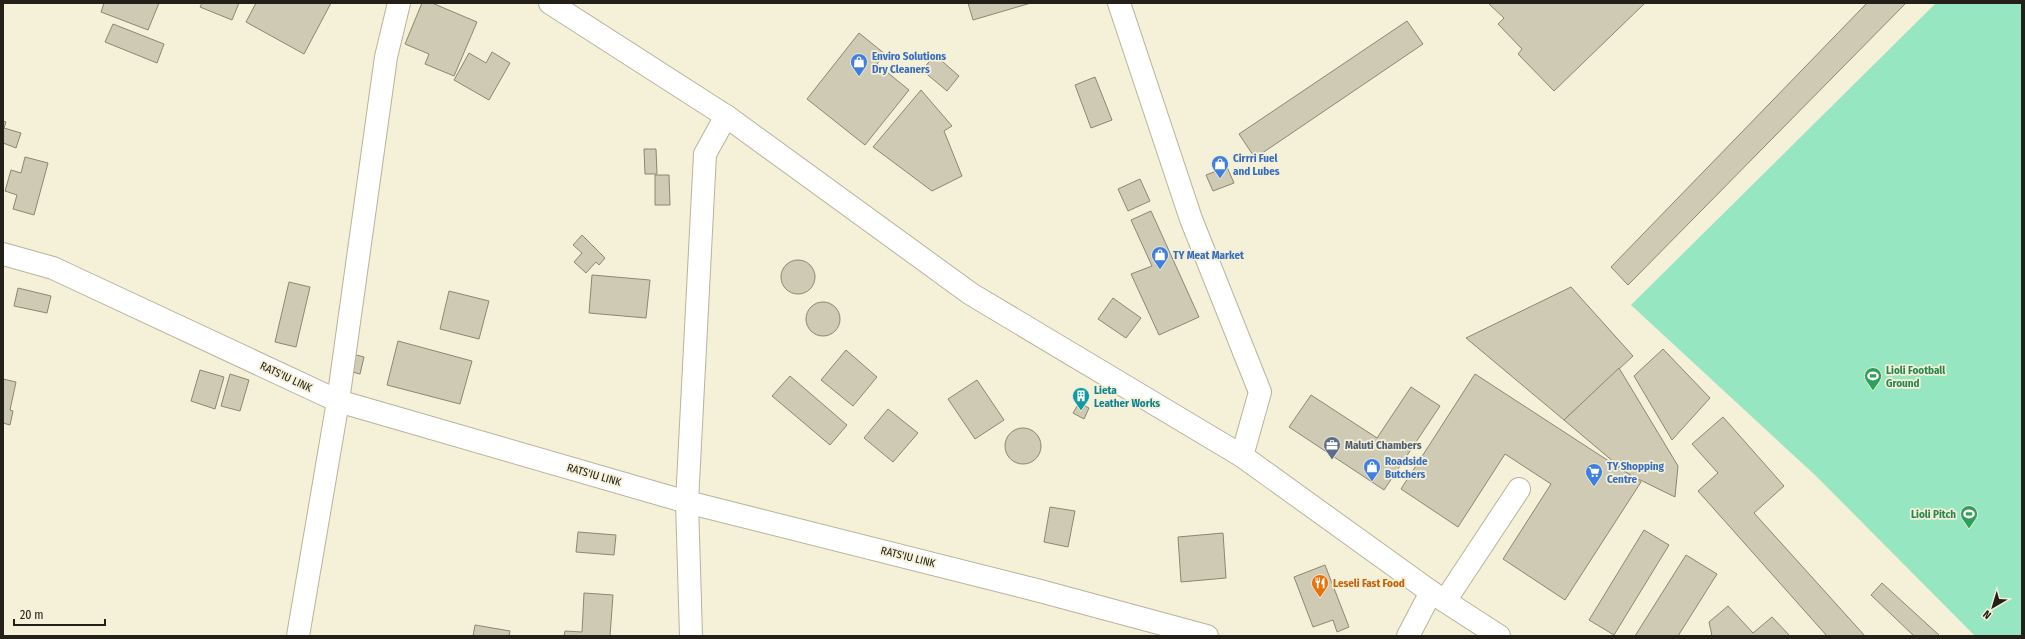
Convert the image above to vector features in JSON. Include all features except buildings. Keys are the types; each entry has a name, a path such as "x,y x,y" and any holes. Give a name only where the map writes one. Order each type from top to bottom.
{"street":[{"path":"298,636 338,401 386,57 399,3"},
{"path":"550,3 726,116 971,294 1242,456 1438,597 1499,636"},
{"path":"1119,3 1191,219 1260,392 1242,456"},
{"path":"691,636 687,502 705,154 726,116"},
{"name":"RATS'IU LINK","path":"3,254 53,268 338,401 687,502 1040,591 1207,636"},
{"path":"1408,636 1519,489"}],"green space":[{"name":"Lioli Football Ground","path":"1936,3 2022,3 2022,636 1975,636 1816,476 1631,305"}],"place":[{"name":"Enviro Solutions Dry Cleaners","path":"859,77"},
{"name":"Cirrri Fuel and Lubes","path":"1220,179"},
{"name":"TY Meat Market","path":"1160,270"},
{"name":"Lioli Football Ground","path":"1873,391"},
{"name":"Lieta Leather Works","path":"1081,411"},
{"name":"Maluti Chambers","path":"1332,460"},
{"name":"Roadside Butchers","path":"1372,482"},
{"name":"TY Shopping Centre","path":"1594,487"},
{"name":"Lioli Pitch","path":"1969,529"},
{"name":"Leseli Fast Food","path":"1320,598"}]}
